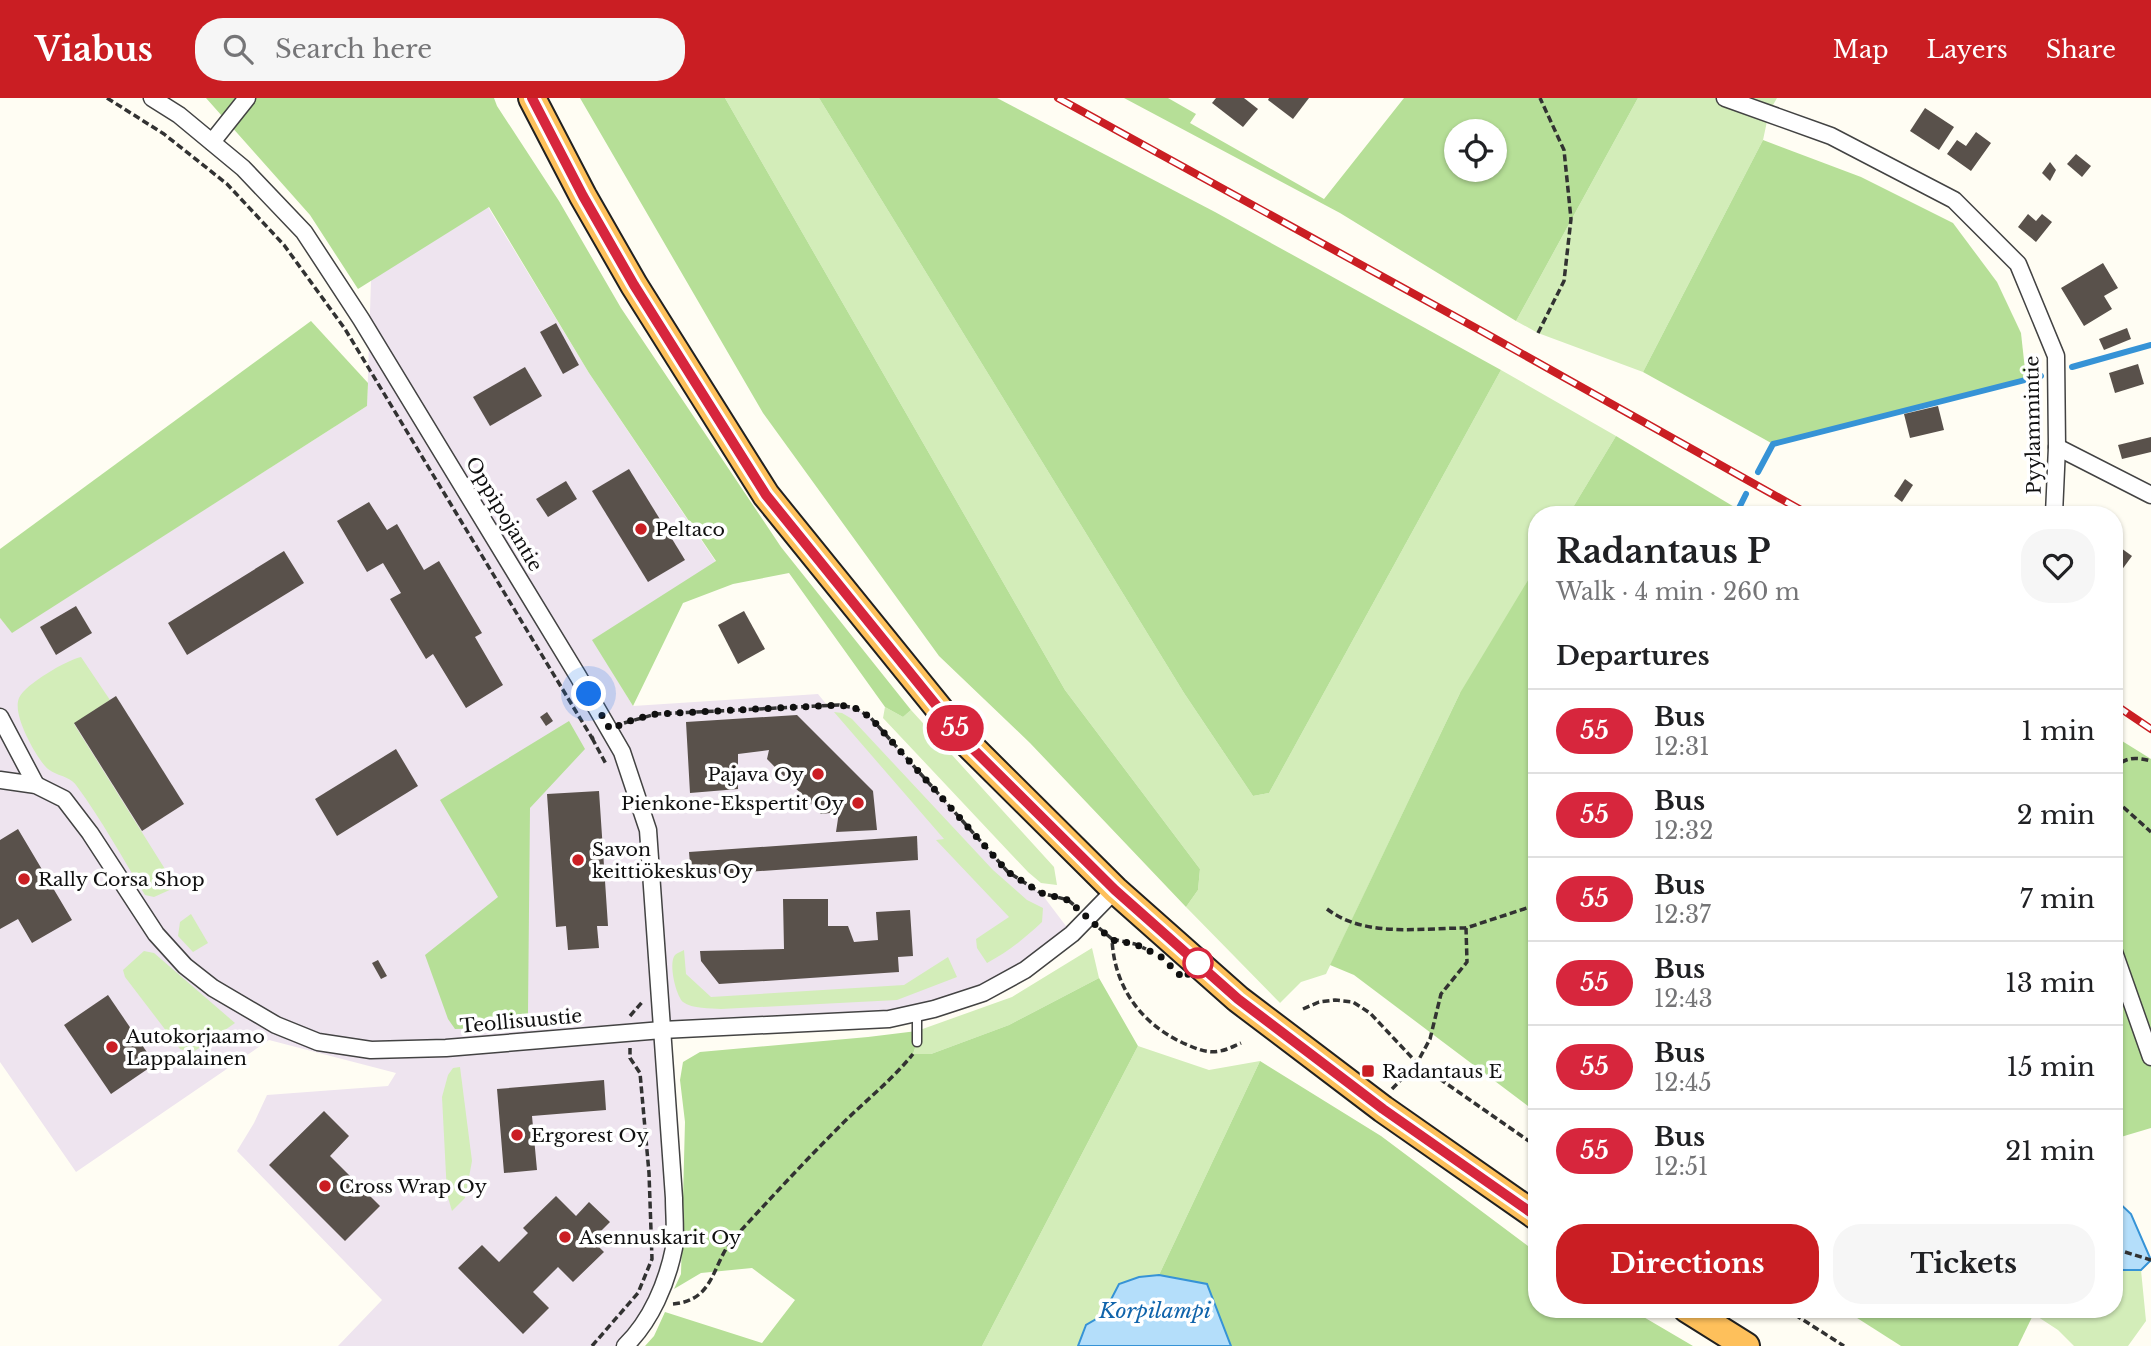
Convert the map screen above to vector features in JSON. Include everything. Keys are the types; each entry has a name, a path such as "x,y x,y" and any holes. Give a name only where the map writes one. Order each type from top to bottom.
{"highway":[{"path":"533,98 583,196 634,285 766,495 966,742 1115,890 1238,999 1383,1109 1528,1210"},
{"path":"1701,1318 1746,1346"}],"street":[{"name":"Oppipojantie","path":"152,98 179,115 243,168 304,233 362,319 610,729 629,772 648,830 674,1198 674,1246 662,1289 638,1333 625,1346"},
{"path":"212,142 247,98"},
{"name":"Pyylammintie","path":"1725,98 1831,136 1954,200 2018,264 2056,356 2054,506"},
{"path":"2057,447 2151,495"},
{"path":"0,717 36,785"},
{"name":"Teollisuustie","path":"0,780 36,785 64,799 90,833 156,934 185,966 223,995 276,1025 318,1042 371,1050 446,1048 662,1030 889,1018 917,1013 983,993 1025,970 1072,934 1115,890"},
{"path":"2123,978 2151,1057"}],"lane":[{"path":"917,1013 917,1042"}],"path":[{"path":"107,98 164,134 227,184 284,245 345,329 592,738 635,719 656,714 839,705 855,708 870,717 1008,872 1041,893 1068,900 1112,940 1135,944 1147,950"},
{"path":"1538,333 1564,281 1571,219 1564,149 1541,98"},
{"path":"2123,762 2135,758 2151,761"},
{"path":"2123,807 2151,832"},
{"path":"1327,909 1354,925 1371,929 1466,928 1528,908"},
{"path":"1385,1084 1393,1090 1418,1063 1430,1039 1441,994 1467,962 1466,928"},
{"path":"1112,940 1113,960 1125,990 1146,1020 1175,1039 1203,1051 1220,1051 1241,1043"},
{"path":"1303,1009 1319,1002 1353,1002 1370,1013 1418,1063 1528,1140"},
{"path":"656,1300 668,1304 682,1303 701,1295 710,1284 731,1241 822,1144 894,1077 913,1054 917,1042"},
{"path":"2125,1252 2151,1260"},
{"path":"1800,1318 1844,1346"}],"shaded area":[{"path":"488,207 589,373 716,562 593,640 633,706 818,694 827,705 855,708 870,717 1008,872 1041,893 1072,934 1025,970 889,1019 662,1030 674,1198 662,1289 625,1346 338,1346 382,1300 237,1151 267,1095 388,1086 396,1073 269,1040 76,1172 0,1062 0,618 12,632 367,406 371,280"}],"green space":[{"path":"206,98 494,98 559,201 621,308 781,547 911,710 903,717 885,707 789,573 733,584 683,603 633,706 592,640 716,561 589,373 489,207 358,289 310,215"},
{"path":"580,98 725,98 1065,690 1200,869 1198,890 1186,907 1030,743 939,656 763,413"},
{"path":"725,98 819,98 1184,693 1253,796 1269,793 1501,370 1616,436 1574,506 1528,506 1528,683 1460,693 1326,974 1301,982 1280,1003 1186,907 1198,890 1200,869 1065,690"},
{"path":"819,98 997,98 1215,212 1501,370 1269,793 1253,796 1184,693"},
{"path":"1124,98 1168,98 1196,114 1190,123 1324,199 1404,98 1638,98 1516,321 1340,213"},
{"path":"1638,98 1777,98 1769,112 1763,140 1643,372 1538,333 1516,321"},
{"path":"1763,140 1861,177 1953,223 1997,282 2021,333 2026,379 1773,444 1643,372"},
{"path":"311,321 368,383 367,406 12,633 0,618 0,549"},
{"path":"1616,436 1733,506 1574,506"},
{"path":"1528,580 1528,1106 1354,975 1330,965 1460,693"},
{"path":"81,657 110,700 74,724 175,885 174,888 154,897 145,895 76,785 45,766 21,723 18,705 23,692 47,673"},
{"path":"885,707 903,717 911,710 1054,867 1057,885 1041,883 1028,872 883,718"},
{"path":"834,712 852,719 993,870 1027,900 1043,908 1042,922 987,963 977,948 976,939 1009,917 936,840 944,839"},
{"path":"569,721 585,749 530,808 526,1027 455,1029 448,1019 425,955 498,897 440,800"},
{"path":"2123,742 2151,759 2151,1128 2123,1136"},
{"path":"191,914 208,943 193,952 178,936 180,922"},
{"path":"1092,948 1099,978 1009,1025 931,1054 913,1054 917,1031 1012,997"},
{"path":"684,950 686,974 711,997 904,985 948,957 957,977 897,1000 702,1008 683,1002 676,987 673,959"},
{"path":"144,951 154,953 235,1023 192,1053 180,1049 125,977 123,970"},
{"path":"1099,978 1138,1046 982,1346 645,1346 654,1336 665,1312 762,1343 795,1300 752,1268 701,1273 674,1289 681,1274 685,1122 680,1080 683,1062 700,1052 917,1031 913,1054 931,1054 1009,1025"},
{"path":"1138,1046 1209,1070 1260,1061 1159,1275 1139,1277 1119,1284 1103,1315 1085,1325 1078,1346 982,1346"},
{"path":"1260,1061 1381,1136 1528,1246 1528,1318 1645,1318 1693,1346 1231,1346 1207,1284 1159,1275"},
{"path":"460,1067 472,1161 465,1198 452,1211 447,1194 442,1097 448,1075 453,1068"},
{"path":"2123,1270 2141,1270 2146,1321 2128,1346 2074,1346 2058,1330 2040,1318 2123,1318"},
{"path":"1857,1318 2032,1318 2018,1346 1901,1346"}],"water":[{"path":"2123,1206 2131,1214 2151,1260 2141,1270 2123,1270"},
{"name":"Korpilampi","path":"1159,1275 1207,1284 1231,1346 1078,1346 1086,1325 1103,1315 1119,1284 1139,1277"}],"building":[{"path":"1216,98 1244,98 1258,109 1243,127 1212,103"},
{"path":"1309,98 1293,119 1268,100"},
{"path":"1925,108 1954,127 1939,150 1910,131"},
{"path":"1976,132 1991,143 1971,171 1947,154 1957,140 1966,146"},
{"path":"2076,154 2091,166 2082,177 2067,164"},
{"path":"2050,162 2056,170 2050,181 2042,173"},
{"path":"2028,214 2036,221 2042,214 2052,222 2036,242 2018,227"},
{"path":"2103,263 2118,288 2104,296 2112,309 2084,326 2061,288"},
{"path":"556,323 579,365 563,374 540,332"},
{"path":"2127,328 2131,339 2104,350 2099,339"},
{"path":"2138,364 2144,384 2115,393 2109,373"},
{"path":"525,367 542,396 490,426 473,397"},
{"path":"1938,406 1944,430 1910,438 1904,414"},
{"path":"2151,437 2151,452 2122,459 2118,445"},
{"path":"629,469 685,560 648,582 592,491"},
{"path":"1905,479 1913,485 1902,502 1894,496"},
{"path":"566,481 577,499 548,517 536,499"},
{"path":"369,502 387,530 397,524 424,570 439,561 482,633 475,637 503,685 466,708 433,654 426,659 390,599 401,593 383,563 367,572 337,521"},
{"path":"2123,550 2132,556 2123,568"},
{"path":"284,551 304,583 187,655 168,623"},
{"path":"76,606 92,633 56,655 40,627"},
{"path":"744,611 765,649 738,664 718,625"},
{"path":"116,696 184,804 142,831 74,723"},
{"path":"547,712 553,721 546,726 540,717"},
{"name":"Pajava Oy","path":"797,715 873,791 877,830 836,832 839,812 821,814 767,759 769,750 738,754 738,789 690,793 686,722"},
{"path":"396,749 418,786 337,836 315,799"},
{"name":"Savon keittiökeskus Oy","path":"599,791 608,926 597,926 599,948 568,950 566,926 556,927 547,794"},
{"name":"Rally Corsa Shop","path":"18,829 72,920 32,943 18,919 0,929 0,840"},
{"path":"917,836 918,860 691,876 689,852"},
{"path":"783,899 828,899 828,926 848,926 854,942 878,940 876,912 910,910 913,956 898,957 899,972 719,984 701,961 700,951 784,949"},
{"path":"378,960 387,976 381,979 372,963"},
{"path":"108,995 155,1064 111,1094 64,1025"},
{"name":"Ergorest Oy","path":"604,1080 606,1110 532,1116 537,1170 504,1173 497,1089"},
{"name":"Cross Wrap Oy","path":"324,1111 349,1136 330,1156 380,1206 345,1241 269,1165"},
{"path":"556,1196 576,1216 589,1202 610,1222 592,1240 604,1252 573,1282 558,1267 533,1292 549,1308 523,1334 458,1268 482,1245 499,1262 528,1233 523,1228"}],"waterway":[{"path":"2072,367 2151,345"},
{"path":"1758,472 1773,444 2041,376"},
{"path":"1740,506 1746,494"}],"railway":[{"path":"1058,98 1794,506"},
{"path":"2123,710 2151,729"}],"bus line":[{"name":"55","path":"532,98 583,196 634,285 766,495 966,742 1115,890 1238,999 1383,1109 1528,1210"}],"place":[{"name":"Peltaco","path":"641,529"},
{"name":"Pajava Oy","path":"818,774"},
{"name":"Pienkone-Ekspertit Oy","path":"858,803"},
{"name":"Savon keittiökeskus Oy","path":"578,860"},
{"name":"Rally Corsa Shop","path":"24,879"},
{"name":"Autokorjaamo Lappalainen","path":"112,1047"},
{"name":"Radantaus E","path":"1368,1071"},
{"name":"Ergorest Oy","path":"517,1135"},
{"name":"Cross Wrap Oy","path":"325,1186"},
{"name":"Asennuskarit Oy","path":"565,1237"}],"route":[{"path":"589,694 610,729 656,714 839,705 855,708 870,717 1008,872 1041,893 1068,900 1112,940 1135,944 1160,956 1184,979 1198,963"}]}
